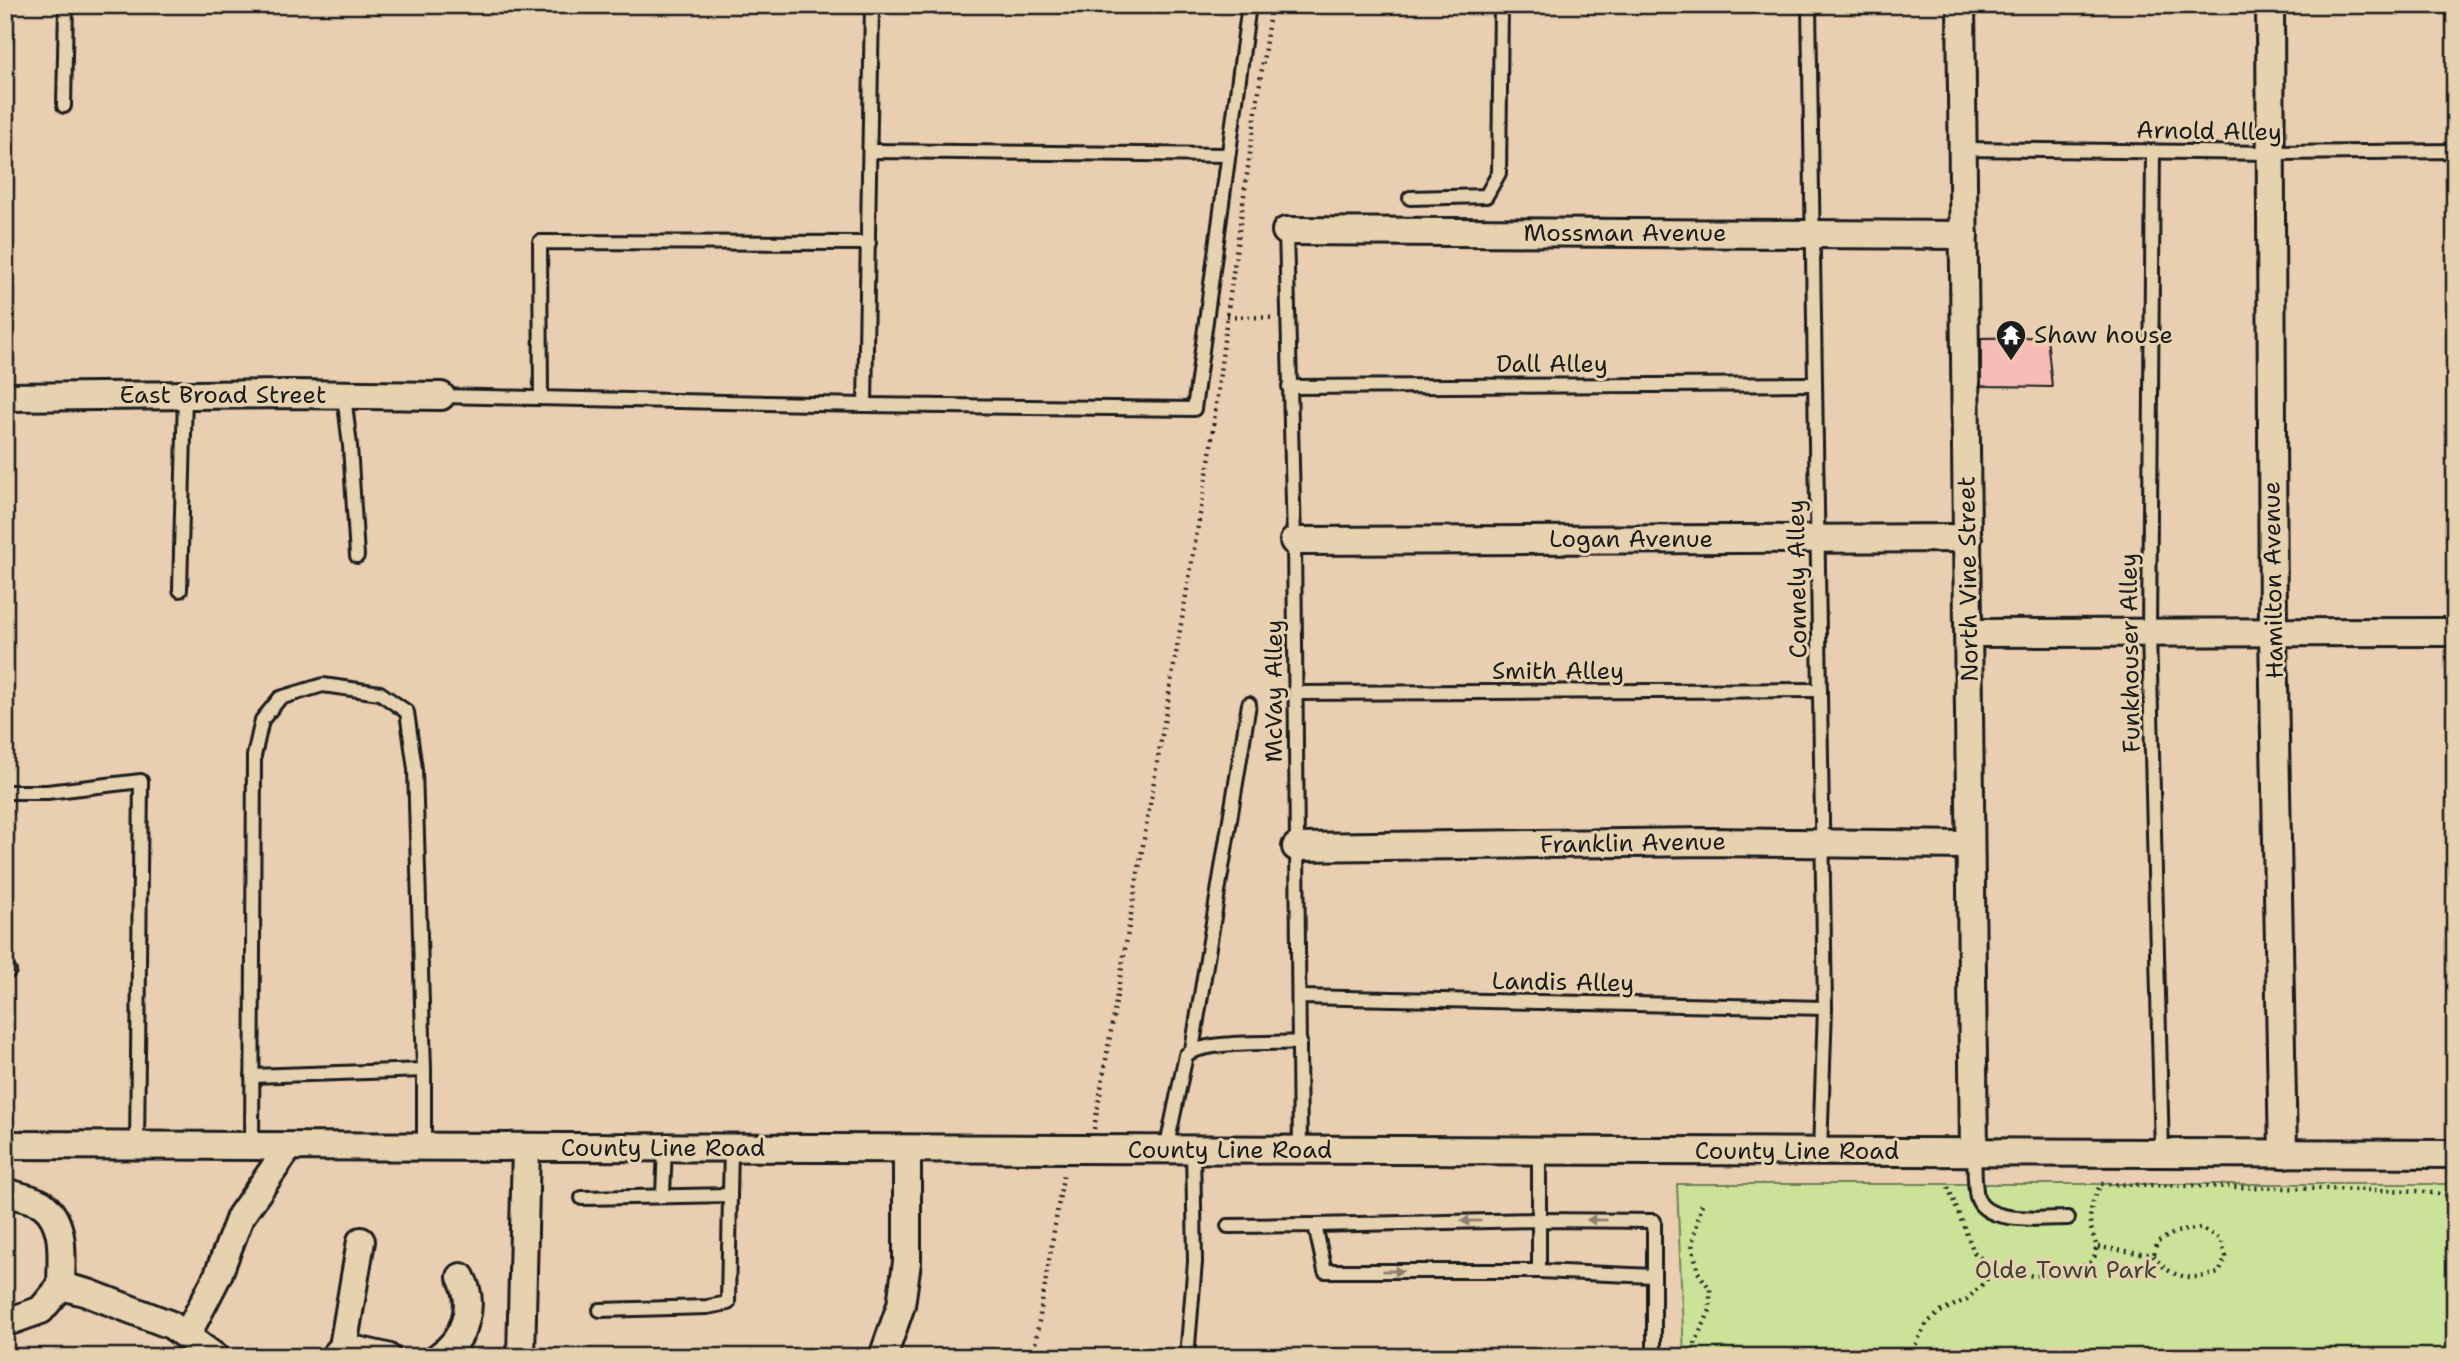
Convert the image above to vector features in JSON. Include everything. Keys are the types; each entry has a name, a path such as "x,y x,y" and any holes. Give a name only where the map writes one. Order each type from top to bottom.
{"street":[{"name":"North Vine Street","path":"1961,5 1974,1153"},
{"name":"Hamilton Avenue","path":"2270,5 2273,634 2283,1154"},
{"name":"Mossman Avenue","path":"1286,231 1964,235"},
{"name":"East Broad Street","path":"5,397 441,396"},
{"name":"Logan Avenue","path":"1294,541 1968,538"},
{"path":"1969,633 2455,632"},
{"name":"Franklin Avenue","path":"1296,847 1710,842 1970,845"},
{"name":"County Line Road","path":"5,1144 907,1150 2455,1154"},
{"path":"187,1335 218,1275 240,1217 289,1147"},
{"path":"521,1357 526,1147"},
{"path":"883,1357 901,1306 905,1273 907,1150"},
{"path":"5,1192 41,1203 52,1215 61,1237 61,1286 41,1310 10,1321 5,1320"},
{"path":"362,1241 338,1352 387,1357"},
{"path":"438,1357 459,1335 466,1320 469,1304 467,1288 461,1277"},
{"path":"61,1286 125,1306 171,1325 215,1357"}],"lane":[{"path":"64,106 66,5"},
{"path":"865,405 872,5"},
{"path":"441,396 1194,409 1249,5"},
{"path":"1410,198 1486,196 1499,173 1501,5"},
{"name":"Connely Alley","path":"1809,5 1825,1008 1820,1151"},
{"name":"Arnold Alley","path":"1963,149 2271,153 2455,152"},
{"path":"871,151 1228,155"},
{"name":"Funkhouser Alley","path":"2153,152 2149,632 2162,1153"},
{"name":"McVay Alley","path":"1286,231 1294,541 1300,1150"},
{"path":"541,398 540,242 869,243"},
{"name":"Dall Alley","path":"1289,387 1815,384"},
{"path":"180,590 185,395"},
{"path":"344,395 357,556"},
{"path":"252,1147 254,756 262,720 280,698 323,685 380,693 407,712 415,769 424,1147"},
{"name":"Smith Alley","path":"1296,694 1820,690"},
{"path":"1192,1050 1249,704"},
{"path":"5,792 47,792 141,781 137,1146"},
{"name":"Landis Alley","path":"1299,998 1825,1008"},
{"path":"1166,1150 1186,1055 1192,1050 1210,1046 1300,1042"},
{"path":"252,1076 424,1070"},
{"path":"663,1195 665,1148"},
{"path":"600,1310 707,1307 727,1303 731,1149"},
{"path":"1187,1357 1195,1262 1194,1150"},
{"path":"1539,1150 1539,1271"},
{"path":"1974,1153 1978,1199 1987,1211 2004,1217 2068,1218"},
{"path":"582,1198 730,1195"},
{"path":"1228,1226 1539,1220 1654,1221 1654,1357"},
{"path":"1315,1225 1325,1271 1539,1271 1654,1276"}],"path":[{"path":"1033,1357 1065,1167 1093,1137 1209,463 1271,5"},
{"path":"1227,316 1287,318"},
{"path":"1948,1187 1974,1252 1992,1269 2034,1276 2071,1273 2093,1261 2098,1247 2091,1226 2093,1201 2101,1184 2417,1191 2455,1196"},
{"path":"1691,1357 1710,1310 1710,1289 1698,1272 1692,1244 1703,1200"},
{"path":"2098,1247 2153,1255 2163,1269 2194,1279 2219,1273 2226,1257 2220,1239 2200,1228 2176,1232 2157,1242 2153,1255"},
{"path":"1909,1357 1927,1323 1940,1311 1967,1299 1986,1282 1992,1269"}],"green space":[{"name":"Olde Town Park","path":"1677,1184 2455,1184 2455,1343 2441,1357 1684,1357"}],"building":[{"name":"Shaw house","path":"2047,337 2052,387 1981,386 1981,338"}],"place":[{"name":"Shaw house","path":"2011,362"}]}
